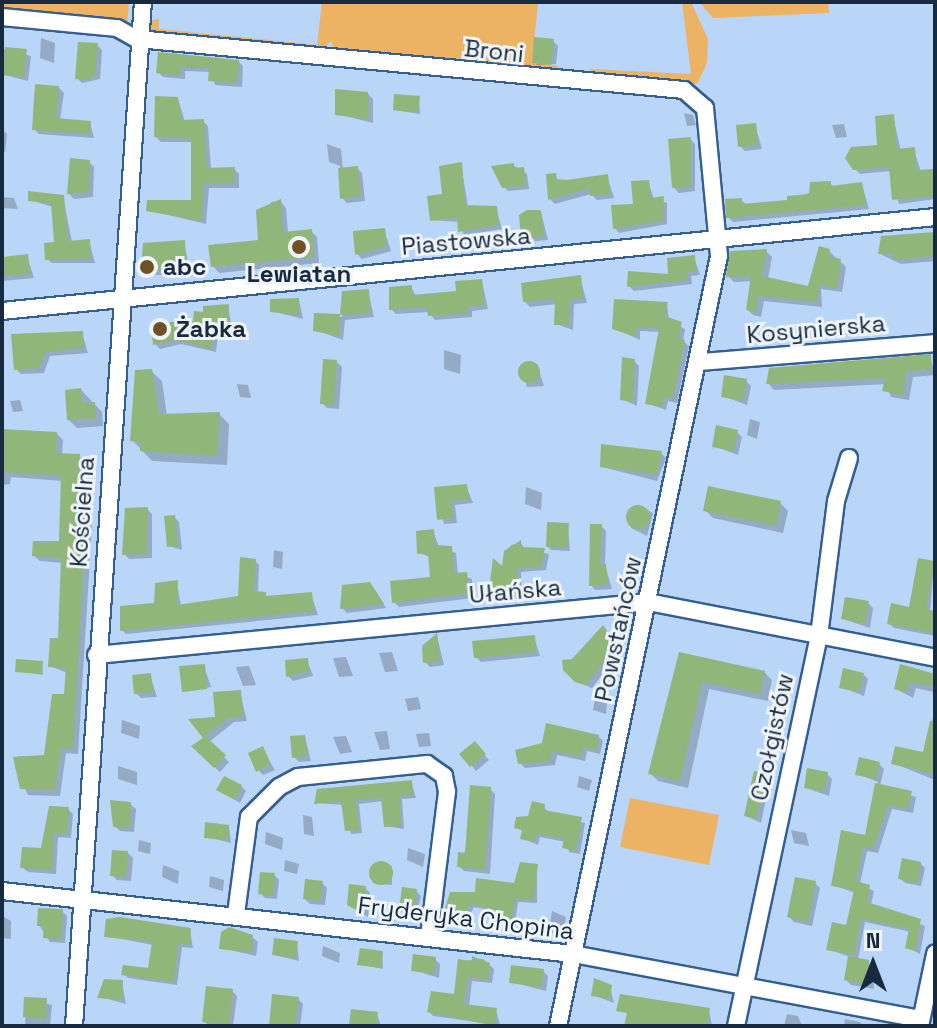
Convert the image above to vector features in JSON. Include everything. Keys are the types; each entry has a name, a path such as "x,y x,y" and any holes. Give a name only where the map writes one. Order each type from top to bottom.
{"street":[{"name":"Kościelna","path":"74,1026 137,39 143,2"},
{"name":"Broni","path":"2,17 117,28 137,39 684,90 705,108 721,241"},
{"name":"Piastowska","path":"2,311 721,241 935,217"},
{"name":"Powstańców","path":"558,1026 701,362 721,241"},
{"name":"Kosynierska","path":"701,362 935,343"},
{"name":"Czołgistów","path":"736,1026 819,636 834,514 849,458"},
{"name":"Ułańska","path":"96,655 648,602 935,658"},
{"path":"236,914 249,817 279,787 298,777 427,764 444,776 447,792 429,937"},
{"name":"Fryderyka Chopina","path":"2,891 83,896 573,954 921,1022"},
{"path":"921,1022 935,954"}],"shaded area":[{"path":"2,2 129,2 127,26 2,11"},
{"path":"322,2 538,2 532,63 558,66 557,73 335,51 331,41 322,50 156,35 148,30 148,21 159,19 159,29 317,45"},
{"path":"682,2 691,2 708,39 707,63 697,84 605,78 589,69 691,74"},
{"path":"699,2 828,2 829,13 713,18"},
{"path":"630,798 719,815 709,865 620,847"}],"building":[{"path":"534,37 554,39 551,65 532,63"},
{"path":"78,42 98,43 95,74 89,80 75,79"},
{"path":"5,47 27,49 24,77 2,75"},
{"path":"158,52 239,60 237,83 208,81 209,68 181,67 180,75 156,73"},
{"path":"35,84 59,86 56,118 91,121 90,134 32,130"},
{"path":"335,89 368,92 369,119 335,115"},
{"path":"394,94 420,96 418,113 393,110"},
{"path":"155,96 178,97 182,120 204,119 207,168 235,167 234,183 204,183 202,221 146,211 147,200 191,200 191,138 154,137"},
{"path":"894,114 897,149 915,147 917,170 933,169 935,196 892,200 889,167 853,170 845,158 851,147 877,145 875,116"},
{"path":"756,123 758,145 738,147 736,125"},
{"path":"691,137 691,187 672,188 668,139"},
{"path":"70,158 90,160 89,192 67,194"},
{"path":"462,162 465,205 497,206 499,225 458,232 457,218 430,221 427,196 442,194 439,166"},
{"path":"514,163 514,168 524,167 526,185 502,188 491,166"},
{"path":"358,166 361,196 340,199 338,168"},
{"path":"556,173 557,179 567,180 608,174 610,194 590,196 590,188 548,200 546,174"},
{"path":"649,180 651,198 664,196 663,221 613,229 611,205 633,204 631,181"},
{"path":"831,181 831,186 862,182 866,205 726,218 725,199 742,198 742,204 787,200 787,196 809,194 810,182"},
{"path":"28,191 64,195 68,241 90,239 91,259 45,260 44,243 54,242 51,203 28,201"},
{"path":"281,199 283,232 312,229 314,257 211,267 208,245 258,240 256,210"},
{"path":"527,210 541,210 544,236 521,238 519,215"},
{"path":"385,228 387,246 355,255 353,231"},
{"path":"935,232 935,256 894,260 893,253 878,254 881,236"},
{"path":"185,240 186,268 141,272 143,243"},
{"path":"819,246 830,249 829,257 841,259 837,288 814,284 820,286 817,302 758,296 756,312 746,310 751,276 726,277 730,251 767,249 762,276 808,286"},
{"path":"28,254 30,274 2,276 2,257"},
{"path":"695,255 696,271 687,272 688,280 627,287 628,271 668,274 667,258"},
{"path":"581,275 583,298 570,300 569,325 554,325 555,299 523,302 521,283"},
{"path":"482,279 484,305 468,306 468,313 428,316 427,307 389,310 389,287 412,285 412,295 456,291 455,281"},
{"path":"369,289 370,313 340,315 339,336 313,331 314,313 340,314 342,291"},
{"path":"299,298 299,315 270,312 270,299"},
{"path":"614,299 668,302 665,316 682,322 678,338 685,340 673,399 663,397 662,407 645,404 659,328 636,327 636,337 612,329"},
{"path":"229,304 228,324 213,326 212,349 175,340 153,345 151,323 193,321 194,311 203,312 203,306"},
{"path":"83,331 84,348 45,352 39,368 14,370 11,334"},
{"path":"931,354 932,369 907,371 903,395 882,391 885,378 766,384 769,368"},
{"path":"622,357 635,359 633,402 620,400"},
{"path":"323,359 337,360 334,405 320,404"},
{"path":"529,361 537,364 540,372 537,380 529,383 521,380 518,372 521,364"},
{"path":"152,369 159,414 220,412 217,456 140,451 140,442 130,441 135,370"},
{"path":"724,375 747,379 743,401 721,397"},
{"path":"81,388 82,403 95,402 96,418 67,420 65,390"},
{"path":"716,425 738,430 734,451 712,447"},
{"path":"2,429 57,432 56,453 80,454 77,515 86,518 73,749 61,748 55,790 20,789 13,757 44,755 52,694 64,694 66,668 48,667 50,638 58,638 61,558 32,556 33,541 59,541 61,476 2,472"},
{"path":"601,444 662,451 657,474 600,467"},
{"path":"467,484 469,499 451,501 453,518 437,520 434,487"},
{"path":"708,486 781,501 776,526 703,511"},
{"path":"638,505 647,508 650,517 647,526 638,529 629,526 626,517 629,508"},
{"path":"148,507 147,554 122,555 125,508"},
{"path":"175,515 178,546 167,547 164,516"},
{"path":"547,522 569,523 567,548 546,547"},
{"path":"590,524 602,524 600,564 606,564 608,584 589,586"},
{"path":"434,529 435,545 452,546 454,573 467,572 469,593 392,603 390,581 430,577 428,553 417,554 416,531"},
{"path":"521,540 521,547 545,548 541,567 518,568 518,594 488,597 493,558 502,566 504,551"},
{"path":"240,557 256,559 254,591 266,592 266,596 312,592 314,611 120,631 120,606 154,603 155,583 178,580 177,605 238,596"},
{"path":"918,558 935,561 926,609 935,611 935,633 887,624 891,603 909,607"},
{"path":"370,582 384,604 340,609 342,585"},
{"path":"845,597 869,601 865,624 841,619"},
{"path":"603,625 617,644 586,685 575,682 563,670 562,660 572,659"},
{"path":"437,633 440,661 423,663 422,646"},
{"path":"535,635 536,652 474,658 472,641"},
{"path":"679,652 765,671 760,694 702,682 680,781 648,774"},
{"path":"308,658 309,671 286,677 285,660"},
{"path":"16,659 43,661 42,674 15,672"},
{"path":"205,664 207,689 182,692 179,666"},
{"path":"900,664 935,674 935,687 909,682 907,692 894,689"},
{"path":"843,668 864,673 859,692 839,688"},
{"path":"151,673 153,692 134,694 132,675"},
{"path":"241,690 243,717 228,718 205,736 226,755 214,768 191,746 203,738 188,719 215,717 213,692"},
{"path":"930,721 935,721 935,774 891,764 895,746 923,752"},
{"path":"546,723 599,735 596,750 583,748 581,757 552,751 550,761 518,764 515,750 542,743"},
{"path":"305,735 307,756 292,758 290,736"},
{"path":"475,741 486,754 470,767 459,754"},
{"path":"263,746 271,764 256,772 248,753"},
{"path":"859,757 880,762 876,779 855,775"},
{"path":"807,768 828,772 824,792 804,788"},
{"path":"754,771 766,773 756,819 744,816"},
{"path":"224,776 242,785 235,800 216,790"},
{"path":"412,780 413,795 399,796 401,826 384,827 381,798 356,800 359,830 345,831 341,801 314,804 317,789"},
{"path":"875,783 912,791 908,809 888,805 873,849 863,847 856,881 870,885 867,902 921,919 915,951 905,948 909,929 861,919 854,955 826,950 832,922 846,925 854,890 831,886 841,830 865,835"},
{"path":"470,785 491,787 485,870 457,867 458,852 465,853"},
{"path":"110,800 131,802 130,828 113,827"},
{"path":"532,801 545,804 544,810 582,817 576,851 562,848 564,839 536,834 534,842 520,839 522,830 514,828 516,817 528,816"},
{"path":"49,806 69,807 67,834 54,833 52,870 20,868 22,847 41,848"},
{"path":"205,822 229,825 228,840 204,838"},
{"path":"112,850 128,851 126,877 110,876"},
{"path":"902,858 921,862 917,883 898,879"},
{"path":"381,861 389,865 393,873 389,881 381,885 373,881 369,873 373,865"},
{"path":"520,862 538,864 534,900 515,899 512,920 492,918 493,909 470,904 460,924 448,923 443,915 450,892 475,892 476,878 514,883"},
{"path":"260,872 275,873 273,896 258,894"},
{"path":"795,877 816,881 808,922 787,917"},
{"path":"305,879 323,881 320,901 303,899"},
{"path":"349,884 366,886 363,914 347,905"},
{"path":"402,887 417,889 414,913 399,911"},
{"path":"38,908 63,909 61,939 43,938 44,926 37,926"},
{"path":"120,917 191,928 190,945 178,944 174,982 121,975 123,965 148,968 152,942 104,937 106,919"},
{"path":"229,927 253,935 252,952 219,949 221,932"},
{"path":"274,938 298,941 296,958 272,955"},
{"path":"360,948 383,951 381,968 357,965"},
{"path":"413,954 436,957 434,974 411,971"},
{"path":"472,956 490,963 488,980 468,977 464,1004 497,1008 495,1026 427,1012 431,991 454,994 458,959 472,961"},
{"path":"848,956 869,960 870,985 844,980"},
{"path":"511,965 544,969 541,987 509,983"},
{"path":"594,978 612,985 610,999 591,996"},
{"path":"104,979 123,980 122,1000 97,998"},
{"path":"206,986 233,989 229,1025 202,1022"},
{"path":"272,994 299,997 295,1026 269,1026"},
{"path":"620,994 710,1008 707,1026 624,1026 627,1013 616,1011"},
{"path":"24,997 47,998 46,1019 23,1017"},
{"path":"351,1009 378,1012 376,1026 349,1026"}],"place":[{"name":"Lewiatan","path":"299,247"},
{"name":"abc","path":"147,267"},
{"name":"Żabka","path":"160,329"}]}
